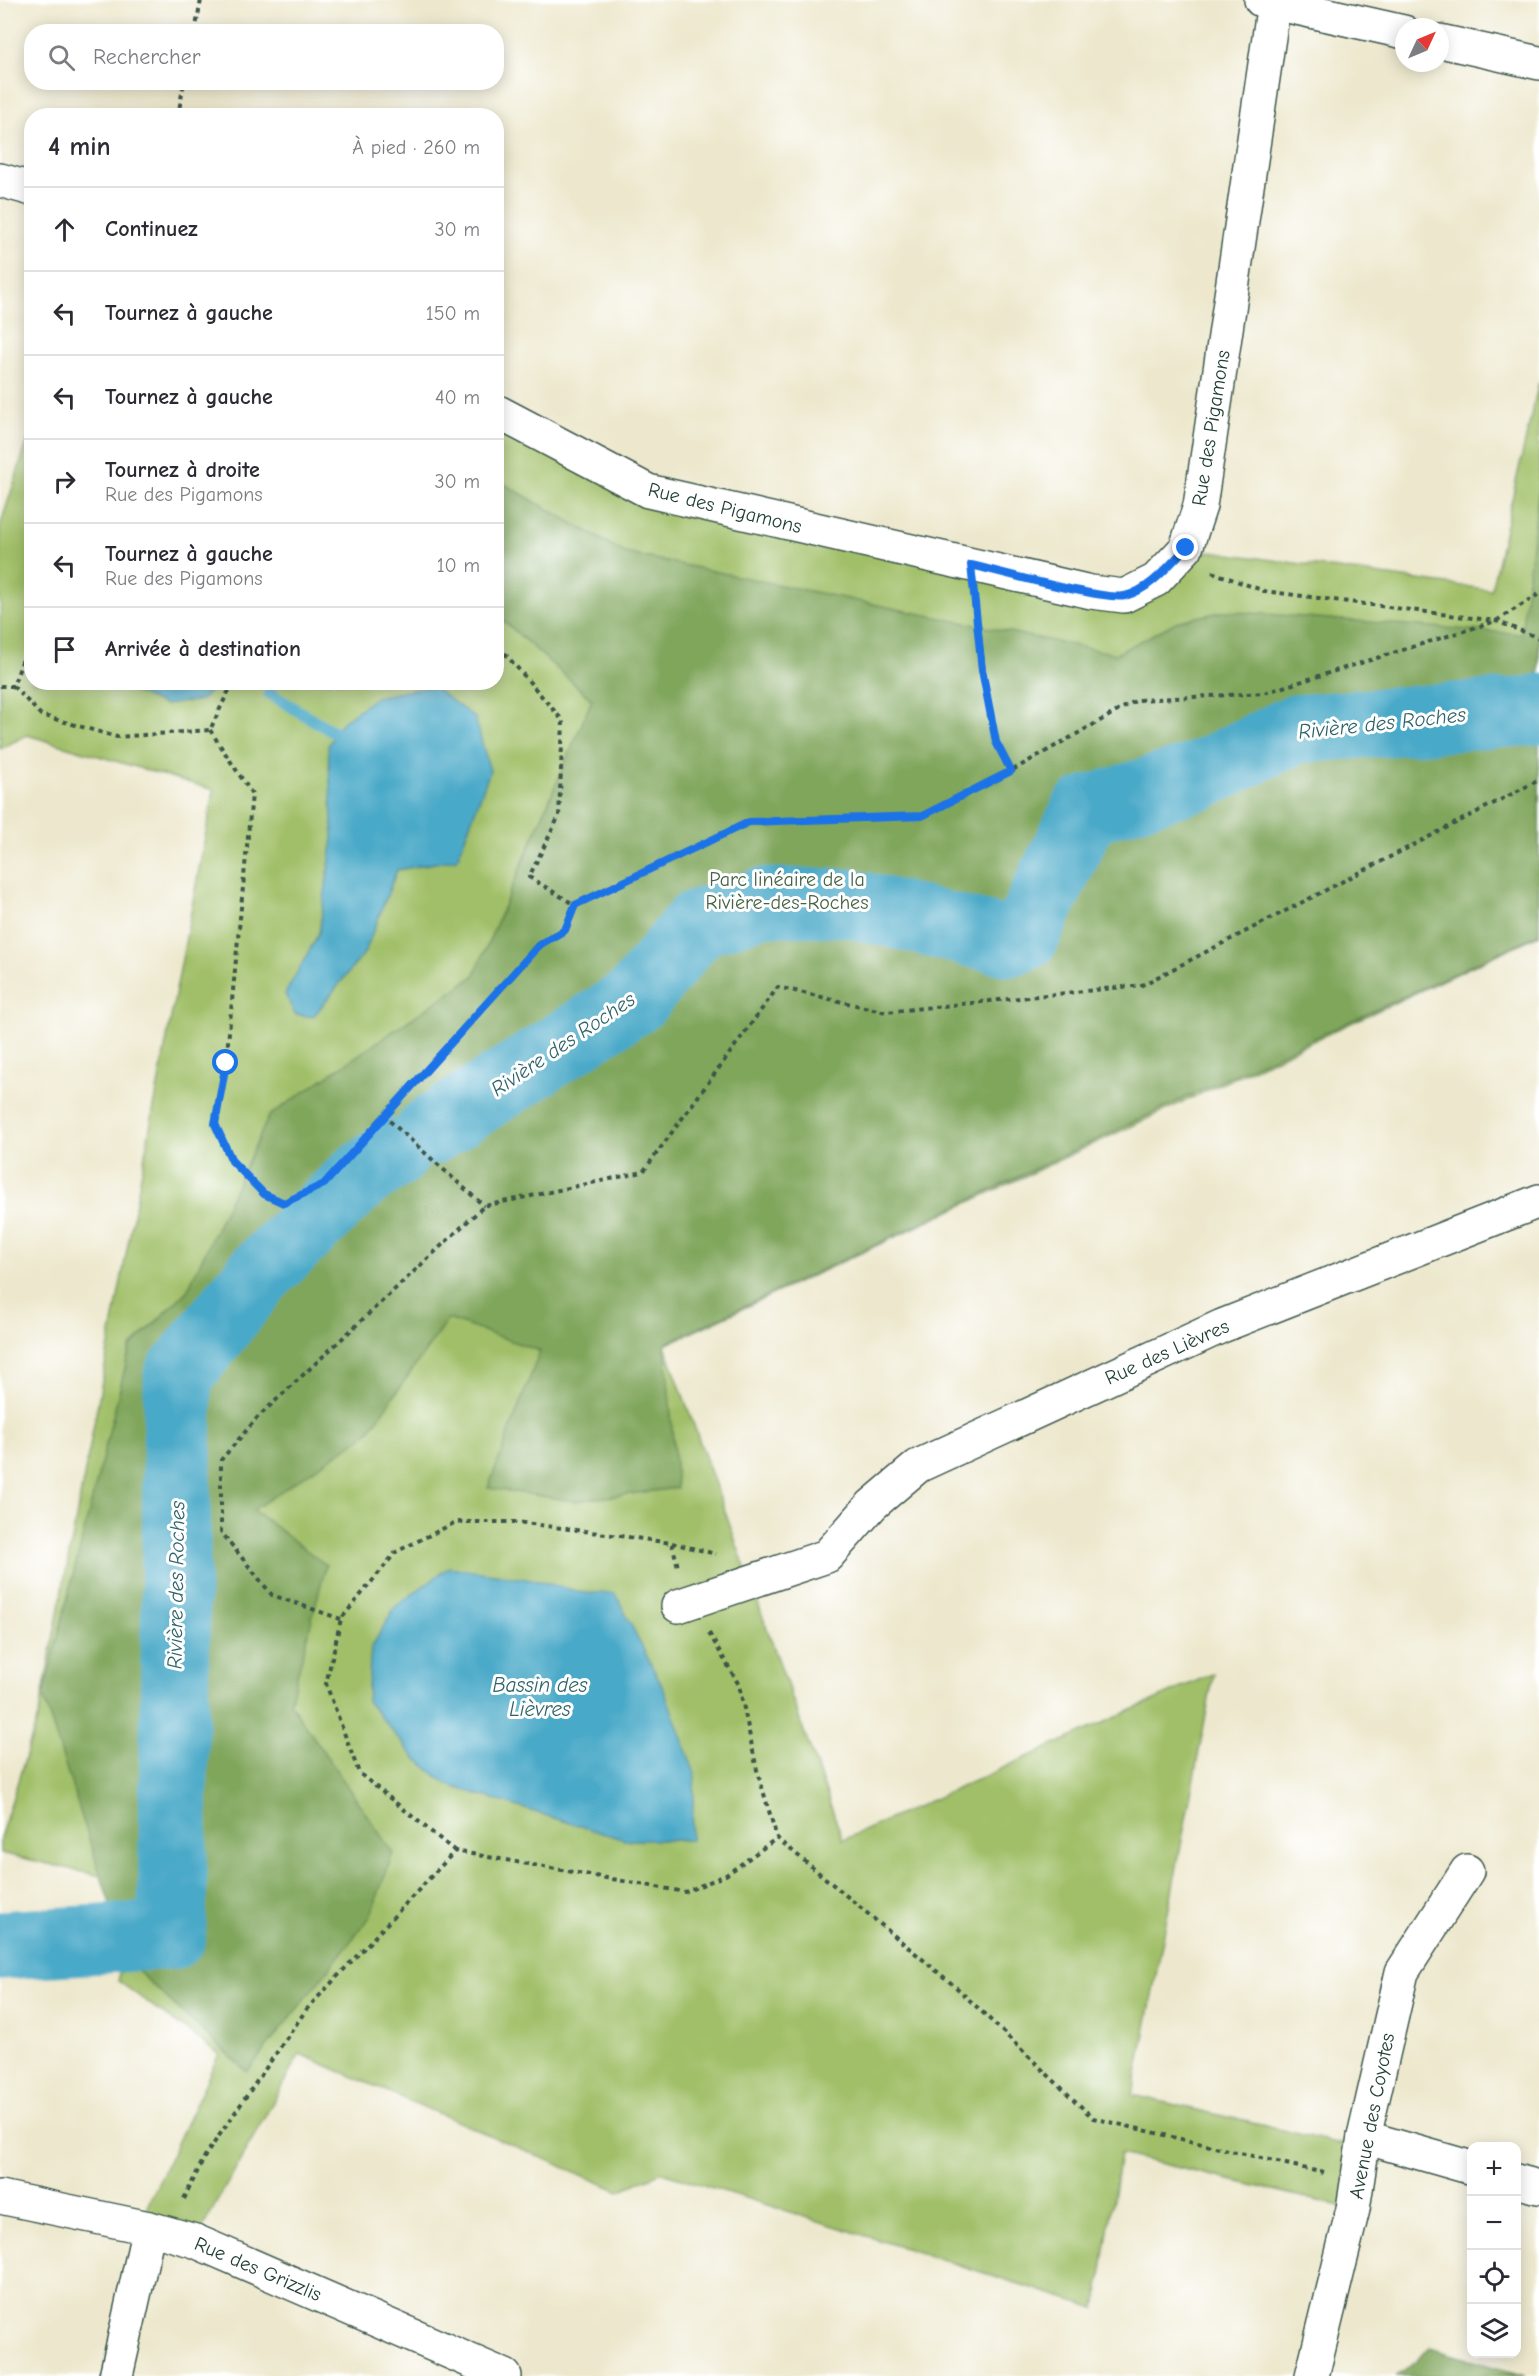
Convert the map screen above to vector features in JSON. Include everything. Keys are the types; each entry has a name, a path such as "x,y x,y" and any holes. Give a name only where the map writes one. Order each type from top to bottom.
{"street":[{"path":"1267,1 1395,30"},
{"name":"Rue des Pigamons","path":"504,415 648,492 1092,592 1124,596 1155,580 1186,548 1200,506 1267,1"},
{"path":"1449,43 1539,63"},
{"path":"0,180 24,187"},
{"name":"Rue des Lièvres","path":"685,1604 827,1556 872,1505 918,1466 1222,1326 1539,1201"},
{"name":"Avenue des Coyotes","path":"1312,2376 1353,2210 1364,2137 1402,1972 1467,1871"},
{"path":"1364,2137 1467,2167"},
{"path":"1521,2182 1539,2187"},
{"name":"Rue des Grizzlis","path":"0,2197 160,2231 195,2241 505,2376"},
{"path":"116,2376 160,2231"}],"path":[{"path":"196,24 201,0"},
{"path":"179,108 183,90"},
{"path":"1175,560 1264,591 1496,621 1539,638"},
{"path":"971,565 982,670 996,742 1011,771"},
{"path":"210,730 252,794 226,1063 215,1124 232,1161 264,1194 284,1203 324,1184 383,1115 539,945 565,930 575,905 749,822 922,816 1011,771 1137,700 1264,693 1496,621 1539,594"},
{"path":"504,652 563,721 559,816 529,877 575,905"},
{"path":"12,686 24,655"},
{"path":"0,686 12,686 41,715 117,737 210,730"},
{"path":"210,730 231,690"},
{"path":"341,1619 272,1595 221,1532 221,1460 257,1418 484,1206 643,1172 778,987 886,1012 1142,985 1539,780"},
{"path":"383,1115 484,1206"},
{"path":"777,1838 732,1871 685,1892 455,1851 359,1773 326,1684 341,1619 396,1552 456,1522 517,1522 672,1543 685,1604 739,1685 757,1770 777,1838 957,1988 1093,2118 1358,2181"},
{"path":"160,2231 205,2156 306,2010 455,1851"}],"green space":[{"name":"Parc linéaire de la Rivière-des-Roches","path":"1539,382 1539,935 665,1345 843,1840 1214,1673 1133,2095 1363,2149 1353,2209 1120,2154 1096,2308 662,2172 619,2191 300,2054 195,2241 138,2226 219,2054 118,1981 140,1885 0,1853 0,1838 39,1714 214,790 27,735 0,749 0,526 24,452 24,690 504,690 504,415 648,491 1124,596 1186,548 1491,590"},
{"path":"504,484 625,553 1116,654 1178,621 1226,611 1521,634 1539,489 1539,934 1193,1094 665,1344 677,1488 574,1501 488,1488 540,1351 448,1319 367,1434 253,1510 326,1565 290,1703 393,1853 370,1917 247,2072 129,1963 43,1696 130,1348 187,1291 269,1116 474,976 592,700 504,621"},
{"path":"1430,2348 1525,2376 1397,2376"}],"water":[{"path":"130,690 211,690 201,700 164,705"},
{"path":"412,690 437,690 475,718 490,771 457,859 397,870 365,952 313,1017 295,1014 285,994 319,933 333,838 328,746 341,723 376,697"},
{"name":"Bassin des Lièvres","path":"449,1567 539,1581 584,1593 615,1593 665,1692 695,1774 691,1840 625,1840 448,1785 414,1757 367,1701 371,1648 395,1607"}],"waterway":[{"path":"269,693 335,733"},
{"name":"Rivière des Roches","path":"430,1131 636,999 697,924 763,902 850,903 1009,942 1025,936 1085,811 1199,776 1295,729 1533,711 1539,708"},
{"name":"Rivière des Roches","path":"0,1945 172,1935 178,1376 260,1273 362,1175 396,1153"}],"route":[{"path":"226,1063 215,1124 232,1161 264,1194 284,1203 324,1184 383,1115 408,1091 539,945 565,930 575,905 749,822 922,816 1011,771 996,742 982,670 971,565 1092,592 1124,596 1155,580 1186,548"}]}
